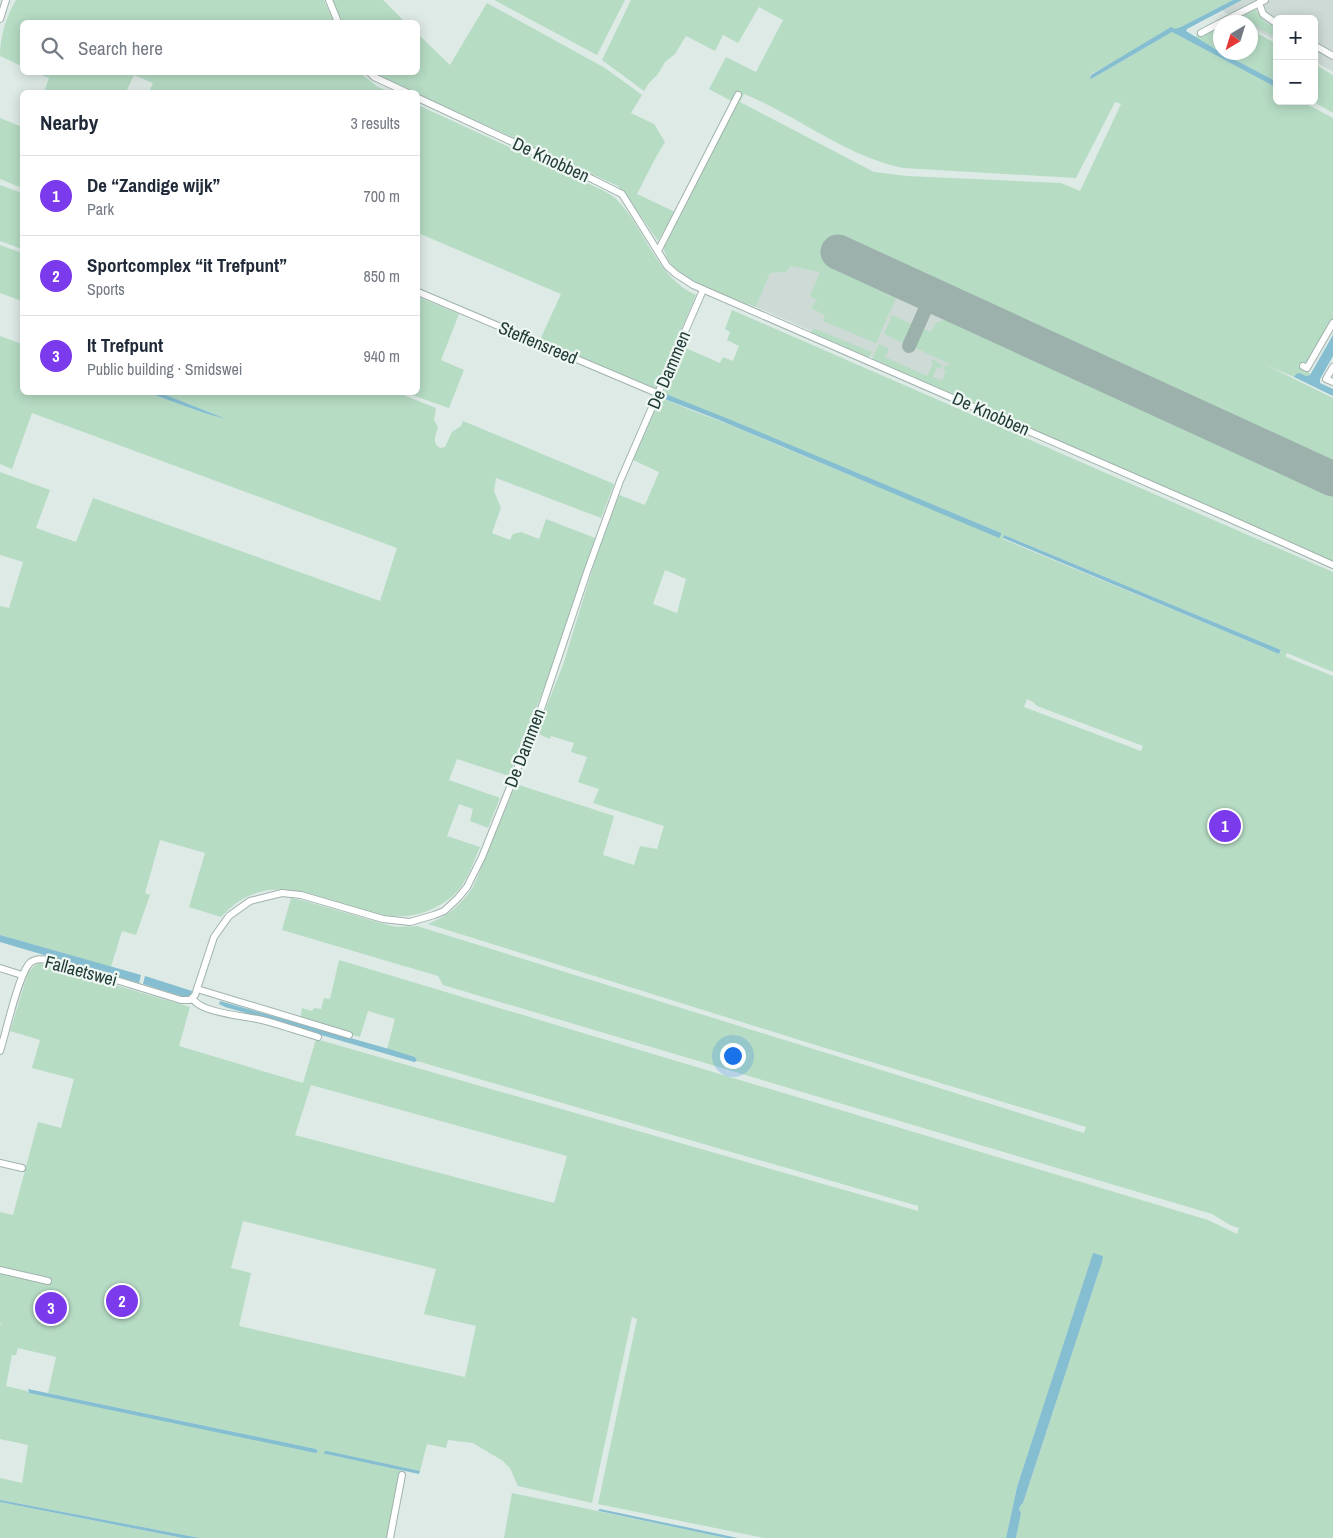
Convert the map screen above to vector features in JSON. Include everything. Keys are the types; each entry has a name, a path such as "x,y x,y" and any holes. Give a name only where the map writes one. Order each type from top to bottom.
{"street":[{"path":"0,20 6,0"},
{"path":"329,0 337,20"},
{"path":"1237,15 1262,2 1263,14 1273,22"},
{"path":"1201,33 1213,27"},
{"path":"1318,47 1333,56"},
{"path":"372,75 402,90"},
{"path":"658,251 738,95"},
{"name":"De Knobben","path":"420,99 622,194 667,266 676,274 703,290 1333,565"},
{"name":"De Dammen","path":"197,990 211,943 218,929 237,910 259,898 282,893 302,895 383,919 410,922 434,916 444,910 463,892 482,857 539,715 602,528 620,481 703,290"},
{"name":"Steffensreed","path":"420,293 659,394"},
{"path":"1303,366 1307,368 1333,323"},
{"path":"1330,380 1333,367"},
{"name":"Fallaetswei","path":"0,1051 22,975 31,962 39,959 181,1000 193,999 197,1004 217,1011 259,1019 318,1036"},
{"path":"0,968 22,975"},
{"path":"193,999 197,990 350,1035"},
{"path":"0,1163 22,1168"},
{"path":"0,1270 48,1281"},
{"path":"390,1538 402,1476"}],"shaded area":[{"path":"1237,0 1333,0 1333,72 1318,63 1318,15 1273,15 1273,39 1258,31 1258,15 1230,15 1219,9"},
{"path":"850,207 1333,398 1333,557 756,307 770,273 786,272"}],"green space":[{"path":"16,0 324,0 333,20 20,20 20,65 0,56 4,27"},
{"path":"331,0 383,0 403,20 340,20"},
{"path":"494,0 625,0 597,55"},
{"path":"631,0 1233,0 1091,74 1090,78 1172,32 1213,54 1213,60 1224,60 1273,86 1273,105 1309,105 1333,118 1333,319 1309,362 1305,364 1300,363 1298,366 1310,375 1296,374 1294,377 1266,365 1333,398 1333,467 909,272 907,275 841,245 834,259 900,289 876,343 823,321 825,315 811,308 817,300 810,296 820,272 791,266 786,272 770,273 756,307 701,285 675,268 667,258 664,247 737,104 709,89 726,57 756,72 783,20 759,7 738,43 723,35 715,51 686,36 675,54 665,62 644,91 602,60","holes":["744,94 841,145 882,162 903,168 1076,178 1115,102 1121,104 1080,191 1061,183 907,176 874,172 740,102"]},
{"path":"487,3 605,68 642,95 631,113 654,124 665,142 637,194 675,212 658,241 618,186 420,95 420,90 401,88 378,75 420,75 420,36 450,65"},
{"path":"1251,9 1255,10 1265,22 1273,27 1273,36 1258,28 1258,15 1239,15"},
{"path":"1213,29 1213,47 1195,38 1198,32 1201,36"},
{"path":"1258,34 1273,42 1273,80 1235,60 1258,60"},
{"path":"1318,66 1333,75 1333,113 1318,104"},
{"path":"42,75 134,75 127,90 45,90 49,78"},
{"path":"134,75 363,75 378,87 386,90 150,90 153,83"},
{"path":"420,106 612,196 619,202 637,226 653,253 671,277 696,295 656,389 540,340 561,294 420,234"},
{"path":"0,118 20,126 20,187 0,179"},
{"path":"0,185 20,192 20,248 0,241"},
{"path":"0,245 20,252 20,300 0,293"},
{"path":"420,298 459,314 441,360 464,370 449,408 412,395 420,395"},
{"path":"732,310 1333,572 1333,672 1287,653 1286,657 1333,676 1333,1538 1016,1538 1021,1513 1019,1509 1023,1503 1102,1262 1093,1254 1017,1487 1006,1538 764,1538 598,1504 637,1319 632,1317 592,1503 518,1486 510,1468 503,1461 473,1443 448,1440 446,1448 427,1444 420,1471 325,1451 326,1454 401,1470 387,1538 200,1538 0,1500 0,1478 22,1483 28,1445 0,1439 0,1324 3,1324 0,1323 0,1212 13,1215 38,1122 61,1128 74,1079 32,1068 40,1040 10,1031 28,973 35,965 40,963 190,1007 179,1046 303,1083 316,1039 918,1211 918,1206 417,1061 415,1057 387,1049 395,1019 368,1011 360,1037 300,1020 302,1008 312,1011 314,1008 321,1009 324,998 330,999 339,960 1208,1220 1237,1234 1239,1228 1212,1214 443,985 438,976 282,930 291,898 397,927 417,926 1084,1133 1086,1127 428,924 454,909 473,887 516,784 614,816 603,855 634,865 640,846 657,849 664,826 593,803 599,789 578,782 587,757 571,752 574,743 551,736 550,739 536,733 563,665 595,561 619,495 645,505 659,472 633,460 683,347 720,363 723,357 733,361 739,346 727,340 730,332 725,329","holes":["666,394 1001,533 869,483 662,398","1004,535 1281,650 1279,654 1003,539","665,570 686,579 677,613 653,604","1027,699 1037,706 1143,746 1141,751 1024,707","311,1085 567,1156 554,1203 295,1135","243,1221 436,1269 424,1314 476,1326 465,1377 239,1326 251,1273 231,1268","18,1348 56,1357 48,1393 318,1450 317,1452 29,1393 6,1386 12,1355 16,1355"]},
{"path":"892,315 916,326 908,345 884,334"},
{"path":"951,317 1333,492 1333,562 872,359 879,344 889,349 885,357 927,376 933,364 931,362 932,359 942,365 941,369 937,367 933,377 942,381 946,371 943,370 945,365 949,366 950,364 911,346 919,327 931,332 936,323"},
{"path":"813,329 872,352 866,358 810,333"},
{"path":"0,336 20,343 20,395 154,395 223,418 166,395 403,395 436,408 434,420 438,427 435,441 440,448 445,447 452,432 461,426 463,421 614,484 601,518 496,478 494,491 501,508 492,533 510,540 513,534 521,532 539,539 546,519 595,538 552,668 509,776 457,759 449,780 500,798 488,828 470,821 473,809 459,804 447,836 480,847 471,869 459,890 436,907 409,916 382,915 300,892 273,890 247,897 221,917 189,907 205,853 160,840 145,893 150,895 136,935 122,931 111,967 0,935 0,606 9,608 23,562 0,555 0,472 50,490 36,528 76,542 93,498 380,601 397,548 32,413 12,469 0,464"},
{"path":"512,1493 726,1538 504,1538"},
{"path":"0,1502 183,1538 0,1538"}],"water":[{"path":"1233,0 1242,0 1187,29 1186,31 1213,48 1213,54 1172,32 1090,79 1091,75 1171,27 1175,29"},
{"path":"1224,60 1235,60 1273,80 1273,86"},
{"path":"1333,335 1333,356 1320,379 1320,383 1333,389 1333,396 1294,377 1299,373 1306,376 1310,375"},
{"path":"666,394 1001,533 1001,535 999,538 719,420 662,398"},
{"path":"154,395 166,395 226,419"},
{"path":"1004,535 1281,650 1279,654 1003,538"},
{"path":"0,935 141,975 139,983 0,942"},
{"path":"145,976 192,991 191,996 184,997 143,984"},
{"path":"220,1001 389,1049 415,1057 417,1061 414,1062 225,1007 219,1004"},
{"path":"1093,1253 1103,1256 1102,1262 1023,1503 1019,1509 1021,1513 1016,1538 1006,1538 1017,1487"},
{"path":"28,1389 316,1449 318,1451 316,1453 29,1393"},
{"path":"325,1451 420,1471 419,1474 324,1454"},
{"path":"0,1500 200,1538 183,1538 0,1502"},
{"path":"598,1510 738,1538 726,1538"}],"taxiway":[{"path":"909,346 932,294"}],"runway":[{"path":"838,252 1333,479"}],"place":[{"name":"De “Zandige wijk”","path":"1225,826"},
{"name":"Sportcomplex “it Trefpunt”","path":"122,1301"},
{"name":"It Trefpunt","path":"51,1308"}]}
